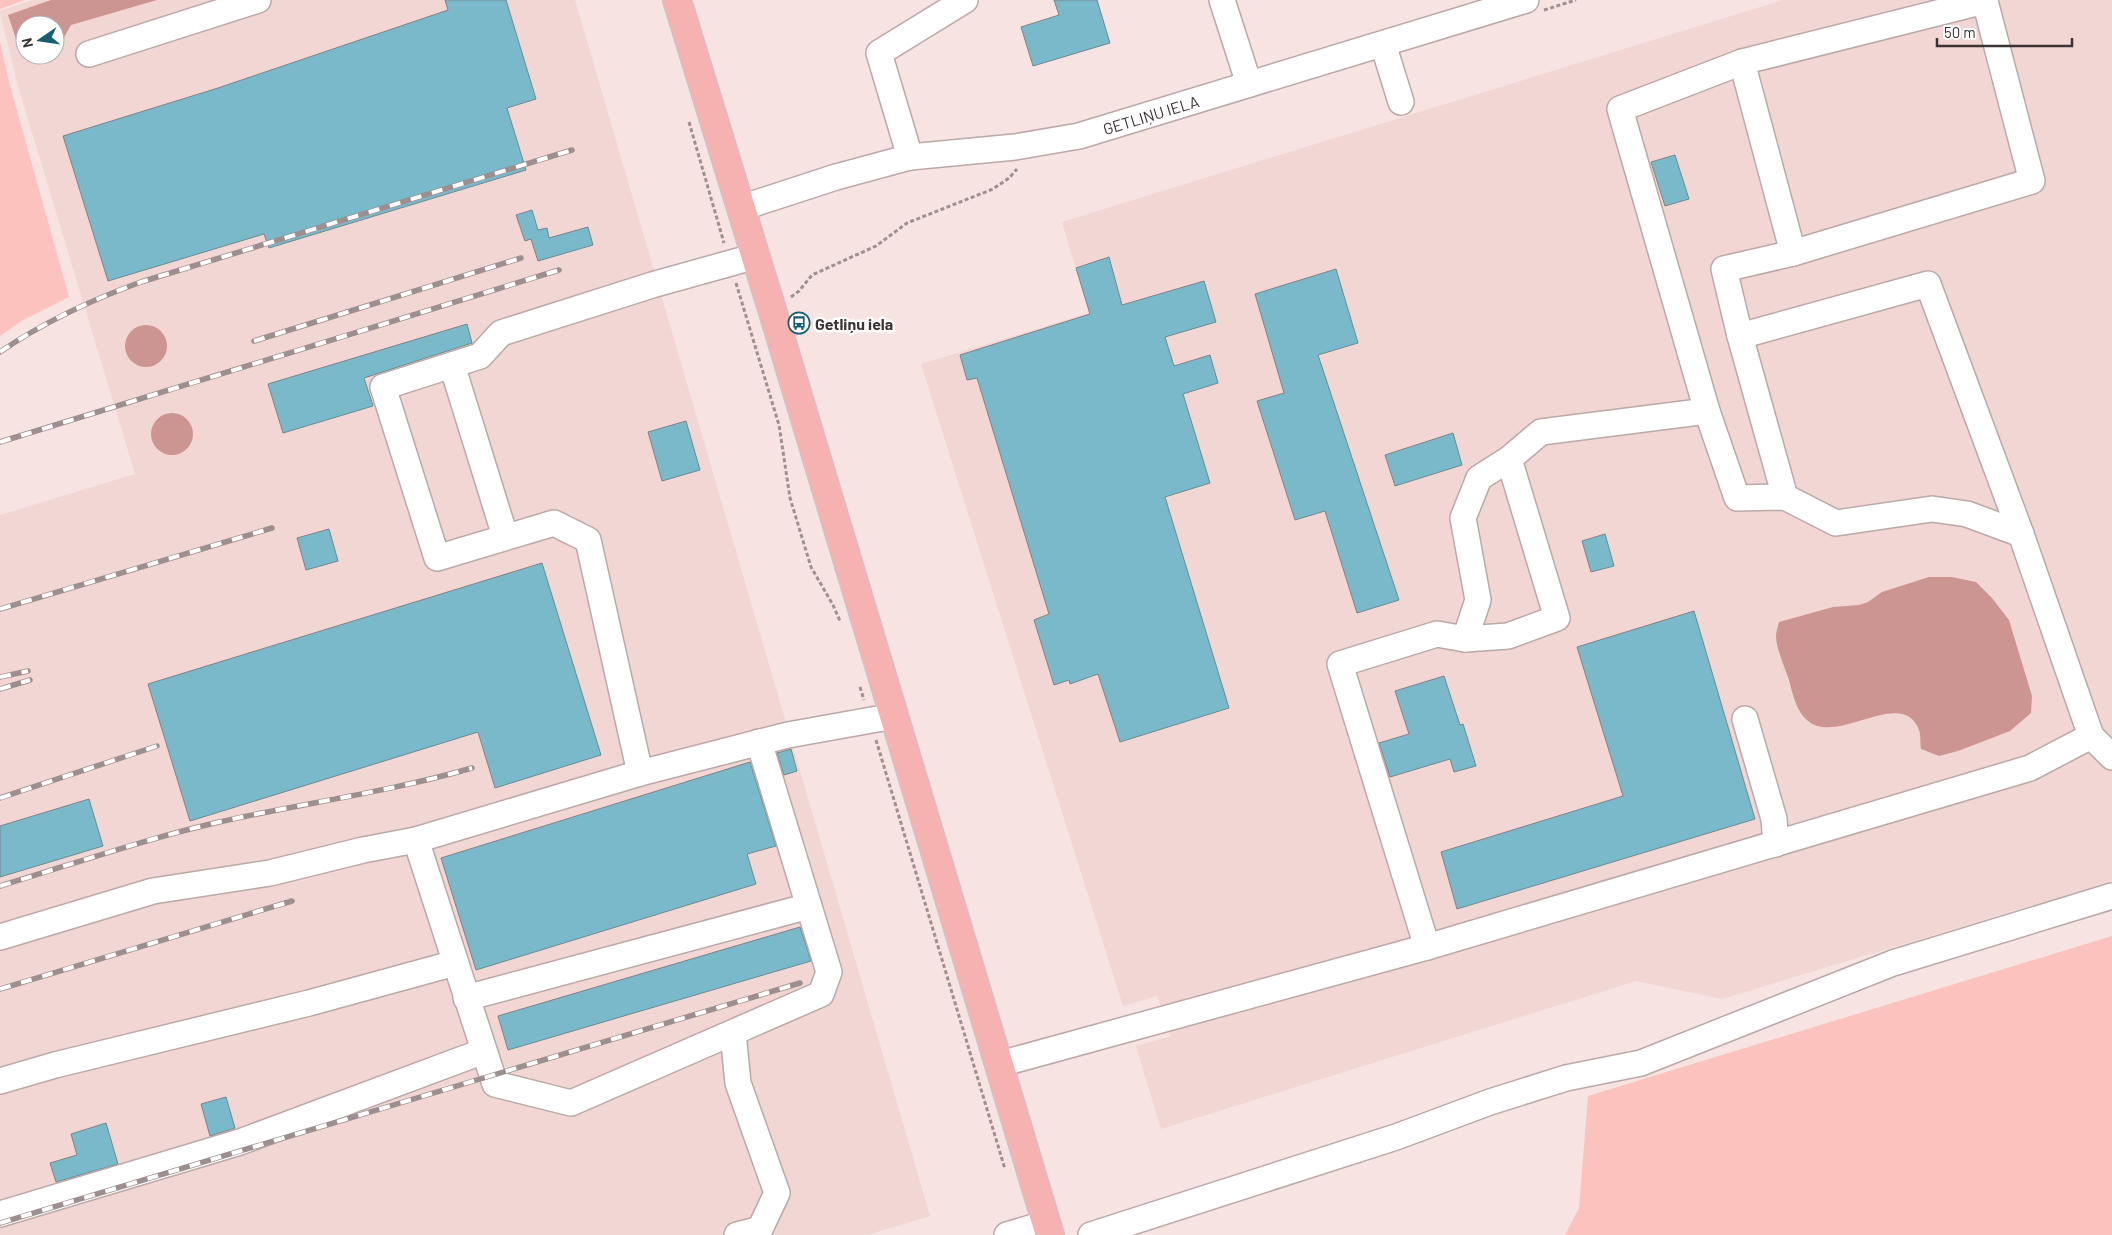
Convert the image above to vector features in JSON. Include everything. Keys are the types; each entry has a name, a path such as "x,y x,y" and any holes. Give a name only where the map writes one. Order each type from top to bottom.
{"main road":[{"path":"677,0 756,256 882,718 1000,1064 1049,1229"}],"street":[{"path":"89,54 258,0"},
{"path":"910,157 879,53 965,0"},
{"path":"1222,0 1249,84"},
{"name":"GETLIŅU IELA","path":"741,208 836,177 910,157 1015,147 1079,136 1526,0"},
{"path":"1785,497 1740,336 1724,269 1793,253 2032,181 1985,1 1742,62 1620,109 1707,411 1736,498 1785,497 1836,523 1932,510 1968,514 2021,534"},
{"path":"1383,44 1401,102"},
{"path":"1742,62 1793,253"},
{"path":"640,773 588,540 554,523 505,536 437,558 383,387 480,356 501,333 652,285 756,256"},
{"path":"1740,336 1928,284 2021,534 2091,736 2112,756"},
{"path":"452,365 505,536"},
{"path":"1465,639 1478,600 1463,518 1479,478 1509,459 1541,432 1707,411"},
{"path":"1427,947 1340,664 1437,634 1465,639 1508,636 1556,618 1509,459"},
{"path":"0,937 153,891 270,872 363,850 416,840 640,773 823,727 882,718"},
{"path":"1745,719 1774,819 1776,844"},
{"path":"1000,1064 1427,947 2030,768 2091,736"},
{"path":"416,840 495,1084 571,1103 821,994 829,972 759,742"},
{"path":"1091,1235 1396,1137 1490,1102 1566,1078 1641,1063 1893,963 2112,896"},
{"path":"466,998 809,906"},
{"path":"0,1081 55,1065 309,1003 455,963"},
{"path":"733,1033 738,1083 777,1193 760,1229 738,1235"},
{"path":"0,1214 240,1142 484,1051"},
{"path":"1006,1235 1049,1229"}],"path":[{"path":"686,113 779,425 790,498 808,559 817,579 833,605 843,629"},
{"path":"859,684 882,718 1005,1169"}],"shaded area":[{"path":"0,0 25,0 0,9"},
{"path":"32,0 575,0 930,1216 867,1235 0,1235 0,515 135,474 18,86 0,11"},
{"path":"51,0 157,0 71,25 65,36 65,15 15,15 15,36 8,15"},
{"path":"1783,0 2112,0 2112,881 1722,999 1636,981 1161,1129 1136,1046 1171,1036 1157,996 1123,1006 921,364 1089,313 1062,222"},
{"path":"0,42 9,82 69,297 23,320 0,336"},
{"path":"146,325 161,331 167,346 161,361 146,367 131,361 125,346 131,331"},
{"path":"172,413 187,419 193,434 187,449 172,455 157,449 151,434 157,419"},
{"path":"1929,577 1952,577 1976,582 1992,598 2009,620 2032,696 2031,713 2010,731 1958,751 1939,756 1921,749 1919,730 1911,718 1899,714 1884,714 1836,727 1821,727 1808,721 1796,702 1779,652 1776,636 1779,622 1833,607 1859,605 1868,602 1882,592"},
{"path":"2112,936 2112,1235 1565,1235 1579,1208 1588,1096"}],"building":[{"path":"445,0 506,0 536,99 507,108 526,170 269,248 264,234 108,281 63,136 218,88 448,10"},
{"path":"1054,0 1097,0 1110,43 1033,66 1021,27 1059,15"},
{"path":"1675,155 1689,199 1665,206 1651,162"},
{"path":"532,210 538,230 547,228 549,238 588,227 593,245 538,261 531,239 525,241 516,215"},
{"path":"1109,257 1122,305 1204,281 1216,322 1165,337 1174,366 1210,355 1218,383 1183,394 1210,483 1165,497 1229,708 1120,742 1098,674 1070,684 1069,680 1054,685 1034,620 1049,614 977,378 967,380 960,355 1090,314 1076,268"},
{"path":"1336,269 1358,343 1318,355 1399,600 1357,613 1325,511 1295,520 1257,401 1284,393 1255,294"},
{"path":"467,324 472,343 364,378 373,406 283,433 268,384"},
{"path":"686,421 700,470 662,481 648,432"},
{"path":"1453,433 1462,465 1395,486 1385,455"},
{"path":"329,529 338,561 306,570 297,538"},
{"path":"1605,534 1614,566 1591,572 1582,541"},
{"path":"542,563 601,755 495,788 478,732 190,821 148,684"},
{"path":"1694,611 1755,819 1457,909 1441,852 1623,796 1577,647"},
{"path":"1444,676 1460,725 1463,724 1476,766 1454,772 1450,759 1390,777 1379,743 1409,734 1395,691"},
{"path":"791,749 797,771 784,775 777,753"},
{"path":"750,762 776,846 747,854 756,884 476,970 441,858"},
{"path":"89,799 103,846 0,877 0,826"},
{"path":"800,927 811,961 508,1050 498,1016"},
{"path":"226,1097 235,1128 210,1136 201,1104"},
{"path":"106,1123 118,1164 56,1182 50,1163 77,1155 71,1134"}],"railway":[{"path":"0,352 68,312 141,282 572,150"},
{"path":"254,341 521,258"},
{"path":"0,442 559,270"},
{"path":"0,609 272,528"},
{"path":"0,677 28,671"},
{"path":"0,689 30,680"},
{"path":"0,798 157,746"},
{"path":"0,886 191,829 251,815 409,784 472,768"},
{"path":"0,989 292,901"},
{"path":"0,1223 800,983"}],"place":[{"name":"Getliņu iela","path":"799,323"}]}
